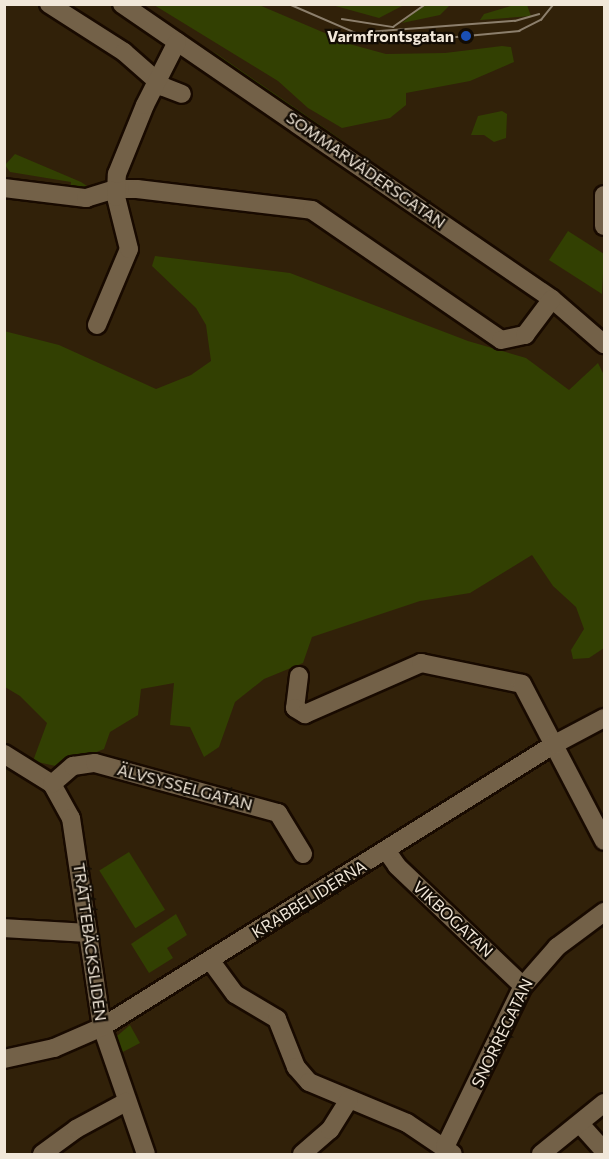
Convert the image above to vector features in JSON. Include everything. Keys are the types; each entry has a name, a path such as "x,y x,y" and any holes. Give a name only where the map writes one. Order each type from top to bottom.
{"street":[{"path":"49,4 124,52 158,78 165,87 182,94"},
{"name":"SOMMARVÄDERSGATAN","path":"122,4 552,299 604,344"},
{"path":"97,325 129,249 116,189 127,150 158,78 177,42"},
{"path":"4,188 86,198 116,189 316,212 501,340 525,335 552,299"},
{"path":"604,195 604,226"},
{"path":"298,676 295,708 305,714 421,663 522,684 604,842"},
{"name":"KRABBELIDERNA","path":"4,1059 54,1048 102,1027 552,745 604,718"},
{"name":"TRÄTTEBÄCKSLIDEN","path":"4,754 52,784 71,818 102,1027 146,1155"},
{"name":"ÄLVSYSSELGATAN","path":"52,784 73,766 95,763 278,813 303,854"},
{"name":"VIKBOGATAN","path":"386,850 397,866 523,986"},
{"name":"SNORREGATAN","path":"449,1151 523,986 557,947 604,912"},
{"path":"4,928 88,933"},
{"path":"210,960 235,994 277,1019 291,1057 303,1076 317,1087 407,1123 449,1151"},
{"path":"302,1155 330,1130 349,1100"},
{"path":"42,1155 76,1129 126,1102"},
{"path":"541,1155 604,1103"},
{"path":"580,1124 601,1151"}],"green space":[{"path":"154,5 259,5 353,45 386,54 445,53 502,46 511,47 514,62 470,81 406,93 406,105 390,118 342,128 308,108 278,81"},
{"path":"332,5 404,5 379,18"},
{"path":"423,5 450,5 440,15 402,23"},
{"path":"514,5 527,5 531,16 480,20 484,14"},
{"path":"212,51 343,141 341,144"},
{"path":"502,111 507,114 506,138 494,142 484,135 471,135 478,116"},
{"path":"15,154 81,182 93,190 70,190 71,182 10,172 5,165"},
{"path":"568,231 604,254 602,294 549,260"},
{"path":"155,256 290,273 468,341 526,358 569,390 598,363 604,375 604,648 589,658 573,659 571,650 584,629 576,607 553,586 532,555 470,593 420,601 312,637 303,663 264,679 235,702 219,747 204,757 190,727 170,725 174,683 141,689 138,715 110,732 104,749 60,767 33,761 47,723 20,696 5,687 4,331 59,345 156,389 191,375 211,361 206,325 196,308 152,266"},
{"path":"129,852 165,910 135,928 99,871"},
{"path":"176,914 187,935 167,948 173,958 149,973 131,944"},
{"path":"130,1025 140,1043 121,1053 117,1036"}],"tram line":[{"path":"289,4 370,39 393,43 519,31 541,20 554,4"},
{"path":"342,19 393,27 426,4"},
{"path":"367,32 515,21 539,14"}],"place":[{"name":"Varmfrontsgatan","path":"466,36"}]}
